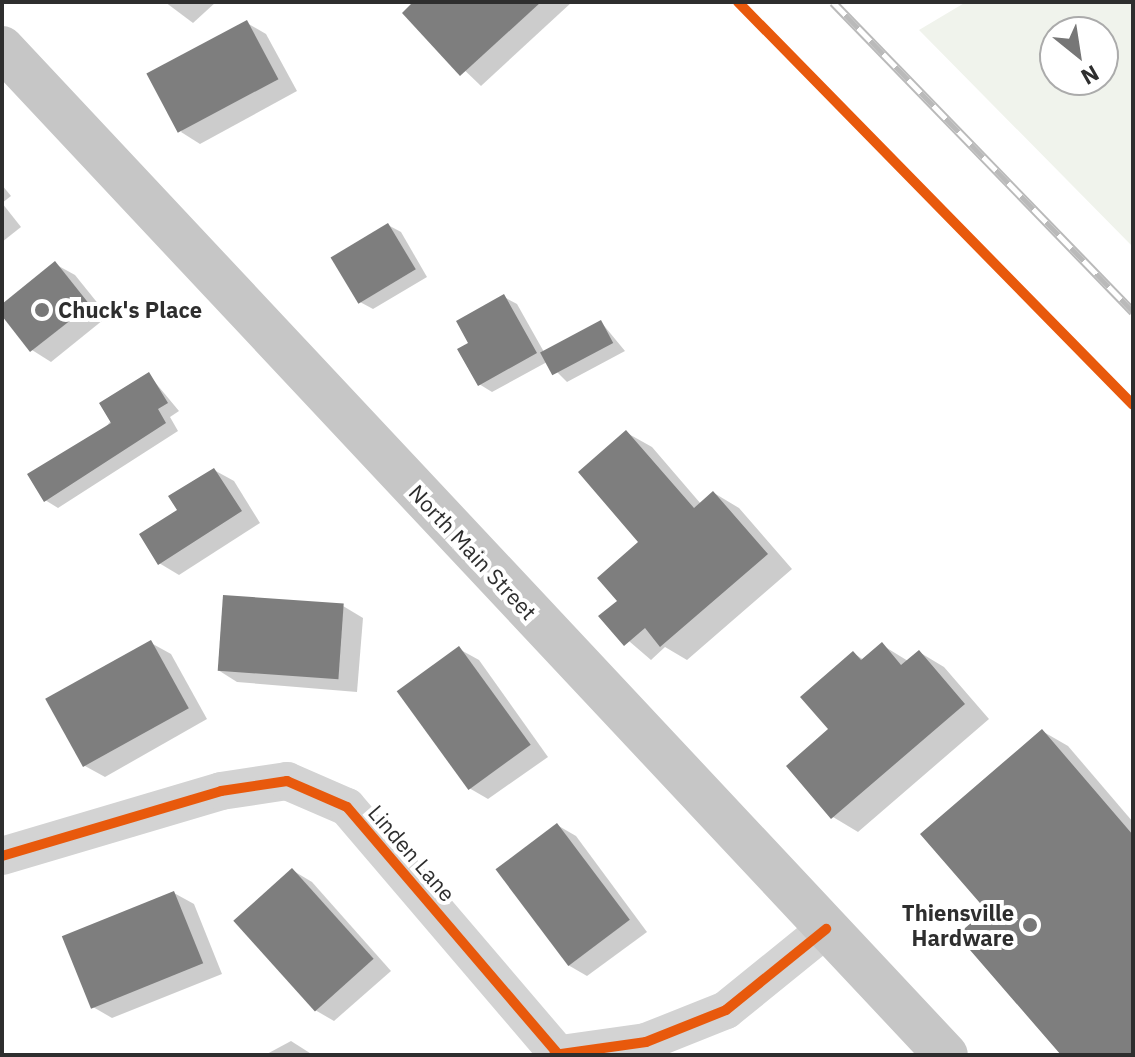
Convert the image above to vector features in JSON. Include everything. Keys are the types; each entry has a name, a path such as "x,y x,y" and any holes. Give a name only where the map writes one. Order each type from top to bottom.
{"main road":[{"name":"North Main Street","path":"2,48 946,1055"}],"street":[{"name":"Linden Lane","path":"2,856 221,791 287,781 347,807 556,1054"},
{"path":"556,1054 659,1049 726,1010 826,929"}],"shaded area":[{"path":"966,2 1133,2 1133,247 919,30"}],"building":[{"path":"413,2 541,2 460,76 402,13"},
{"path":"247,20 278,79 178,133 146,74"},
{"path":"388,223 416,269 358,304 331,258"},
{"name":"Chuck's Place","path":"55,261 90,305 30,352 2,316 2,304"},
{"path":"504,294 537,353 478,386 457,349 468,343 456,321"},
{"path":"601,320 613,343 552,375 540,352"},
{"path":"149,372 168,403 158,409 166,423 44,502 27,474 111,423 99,403"},
{"path":"626,430 694,508 713,491 768,554 660,647 645,628 624,646 598,616 617,601 597,578 638,542 578,472"},
{"path":"214,468 242,511 158,565 139,534 177,510 168,496"},
{"path":"223,595 344,603 338,679 218,671"},
{"path":"151,640 189,708 83,767 45,699"},
{"path":"882,642 901,665 919,650 965,704 831,819 786,766 828,729 800,697 853,651 861,660"},
{"path":"459,646 531,745 468,790 397,691"},
{"path":"1042,729 1133,835 1133,1055 1061,1055 957,935 986,910 920,834"},
{"path":"557,823 630,920 568,966 496,869"},
{"path":"292,868 374,959 315,1012 233,921"},
{"path":"174,891 203,963 91,1009 62,936"}],"railway":[{"path":"833,2 1133,312"}],"cycle path":[{"path":"738,2 1133,405"},
{"path":"2,856 221,791 287,781 347,807 557,1053"},
{"path":"554,1055 646,1042 726,1010 826,929"}],"place":[{"name":"Chuck's Place","path":"42,310"},
{"name":"Thiensville Hardware","path":"1030,925"}]}
